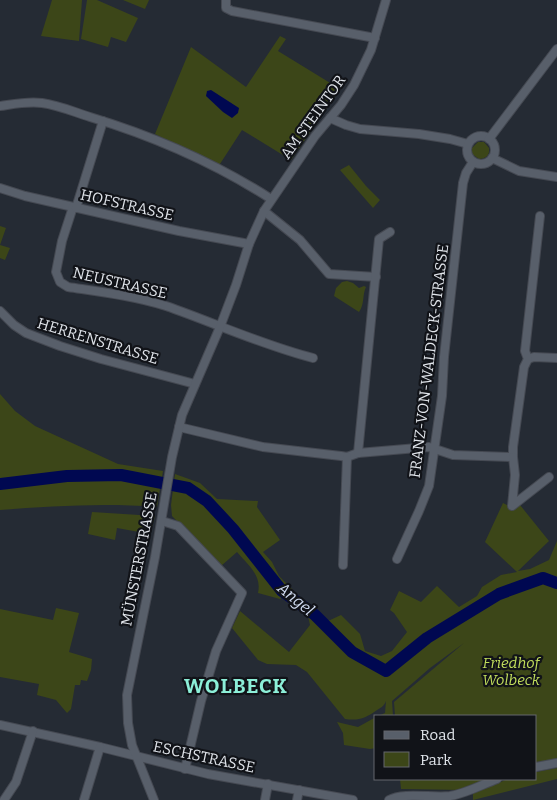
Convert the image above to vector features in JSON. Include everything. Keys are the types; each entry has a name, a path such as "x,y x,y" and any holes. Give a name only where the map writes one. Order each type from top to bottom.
{"street":[{"path":"226,0 226,8 232,11 375,38"},
{"name":"AM STEINTOR","path":"249,244 271,199 315,136 354,85 375,38 386,0"},
{"path":"489,139 557,49"},
{"path":"0,106 41,103 103,121 162,142 250,185 271,199"},
{"path":"330,118 360,129 436,136 468,144"},
{"path":"75,207 103,121"},
{"path":"478,136 489,139 495,151 490,161 482,164 473,162 467,154 468,144 478,136"},
{"path":"492,158 519,171 557,177"},
{"name":"FRANZ-VON-WALDECK-STRASSE","path":"397,558 427,493 442,396 444,356 463,183 466,173 473,162"},
{"name":"HOFSTRASSE","path":"0,188 26,196 179,231 249,244"},
{"name":"NEUSTRASSE","path":"75,207 62,241 56,272 60,282 68,286 149,302 220,327"},
{"path":"264,211 300,240 329,274 376,277"},
{"path":"528,359 525,351 540,216"},
{"path":"358,453 379,239 390,232"},
{"name":"MÜNSTERSTRASSE","path":"154,800 135,756 128,723 127,695 162,521 178,427 236,286 249,244"},
{"name":"HERRENSTRASSE","path":"0,311 14,325 26,333 101,359 195,384"},
{"path":"220,327 282,350 313,358"},
{"path":"549,477 512,506 513,457 524,367 528,359 534,357 557,358"},
{"path":"178,427 264,447 348,457 358,453 429,447 453,455 513,457"},
{"path":"344,565 348,457"},
{"path":"162,521 178,526 242,593 216,651 201,701 185,769"},
{"name":"ESCHSTRASSE","path":"0,725 33,731 208,774 299,790 326,797 354,800"},
{"path":"4,800 16,782 33,731"},
{"path":"84,800 100,747"},
{"path":"537,767 557,763"},
{"path":"389,800 399,796 466,797 495,780"},
{"name":"ESCHSTRASSE","path":"265,800 268,784"},
{"path":"297,800 299,790"}],"green space":[{"path":"52,0 82,0 79,41 41,36"},
{"path":"87,0 97,0 138,18 126,42 111,37 108,47 81,39"},
{"path":"123,0 149,0 145,9"},
{"path":"280,36 286,39 278,51 340,89 291,160 242,130 218,167 155,134 191,47 246,87"},
{"path":"478,142 484,142 489,148 488,155 484,158 479,159 472,154 472,148"},
{"path":"349,165 380,200 373,208 340,170"},
{"path":"0,226 6,228 0,245"},
{"path":"0,245 10,248 5,260 0,258"},
{"path":"347,281 359,288 366,287 359,312 334,296 336,288 342,282"},
{"path":"0,394 15,411 35,426 118,464 163,471 157,507 118,505 0,510"},
{"path":"175,474 200,483 217,499 258,501 257,507 280,540 263,552 272,562 279,576 293,590 280,599 258,593 259,587 256,576 250,566 237,552 221,566 172,516 171,505"},
{"name":"Friedhof Wolbeck","path":"503,503 511,507 520,505 549,541 518,571 530,569 549,560 557,541 557,759 537,764 537,715 395,715 394,702 464,643 430,668 392,701 393,715 380,715 385,713 386,701 383,706 369,715 350,720 345,719 307,672 296,665 267,664 258,660 232,628 240,611 289,652 310,625 308,616 353,655 387,674 416,650 413,645 392,662 384,665 363,654 328,621 341,615 360,634 365,651 381,656 392,651 407,632 390,610 399,591 421,602 437,586 459,607 477,596 482,587 501,575 517,572 485,542"},
{"path":"92,512 155,516 150,534 117,528 115,540 88,534"},
{"path":"56,608 79,613 69,652 92,659 87,681 81,680 80,685 75,685 71,709 67,713 56,700 37,695 39,684 0,677 0,609 53,620"},
{"path":"374,718 374,748 344,745 343,733 337,722 358,727"},
{"path":"557,768 557,779 473,800 473,793 506,780 537,780 537,772"},
{"path":"400,780 486,780 464,790 401,789"}],"shaded area":[{"path":"211,90 239,108 238,113 232,118 223,112 206,96 207,91"}],"waterway":[{"name":"Angel","path":"0,484 67,476 121,475 188,488 207,501 233,529 282,591 315,615 352,652 386,671 427,638 499,594 543,578 557,583"}],"district":[{"name":"WOLBECK","path":"236,686"}]}
